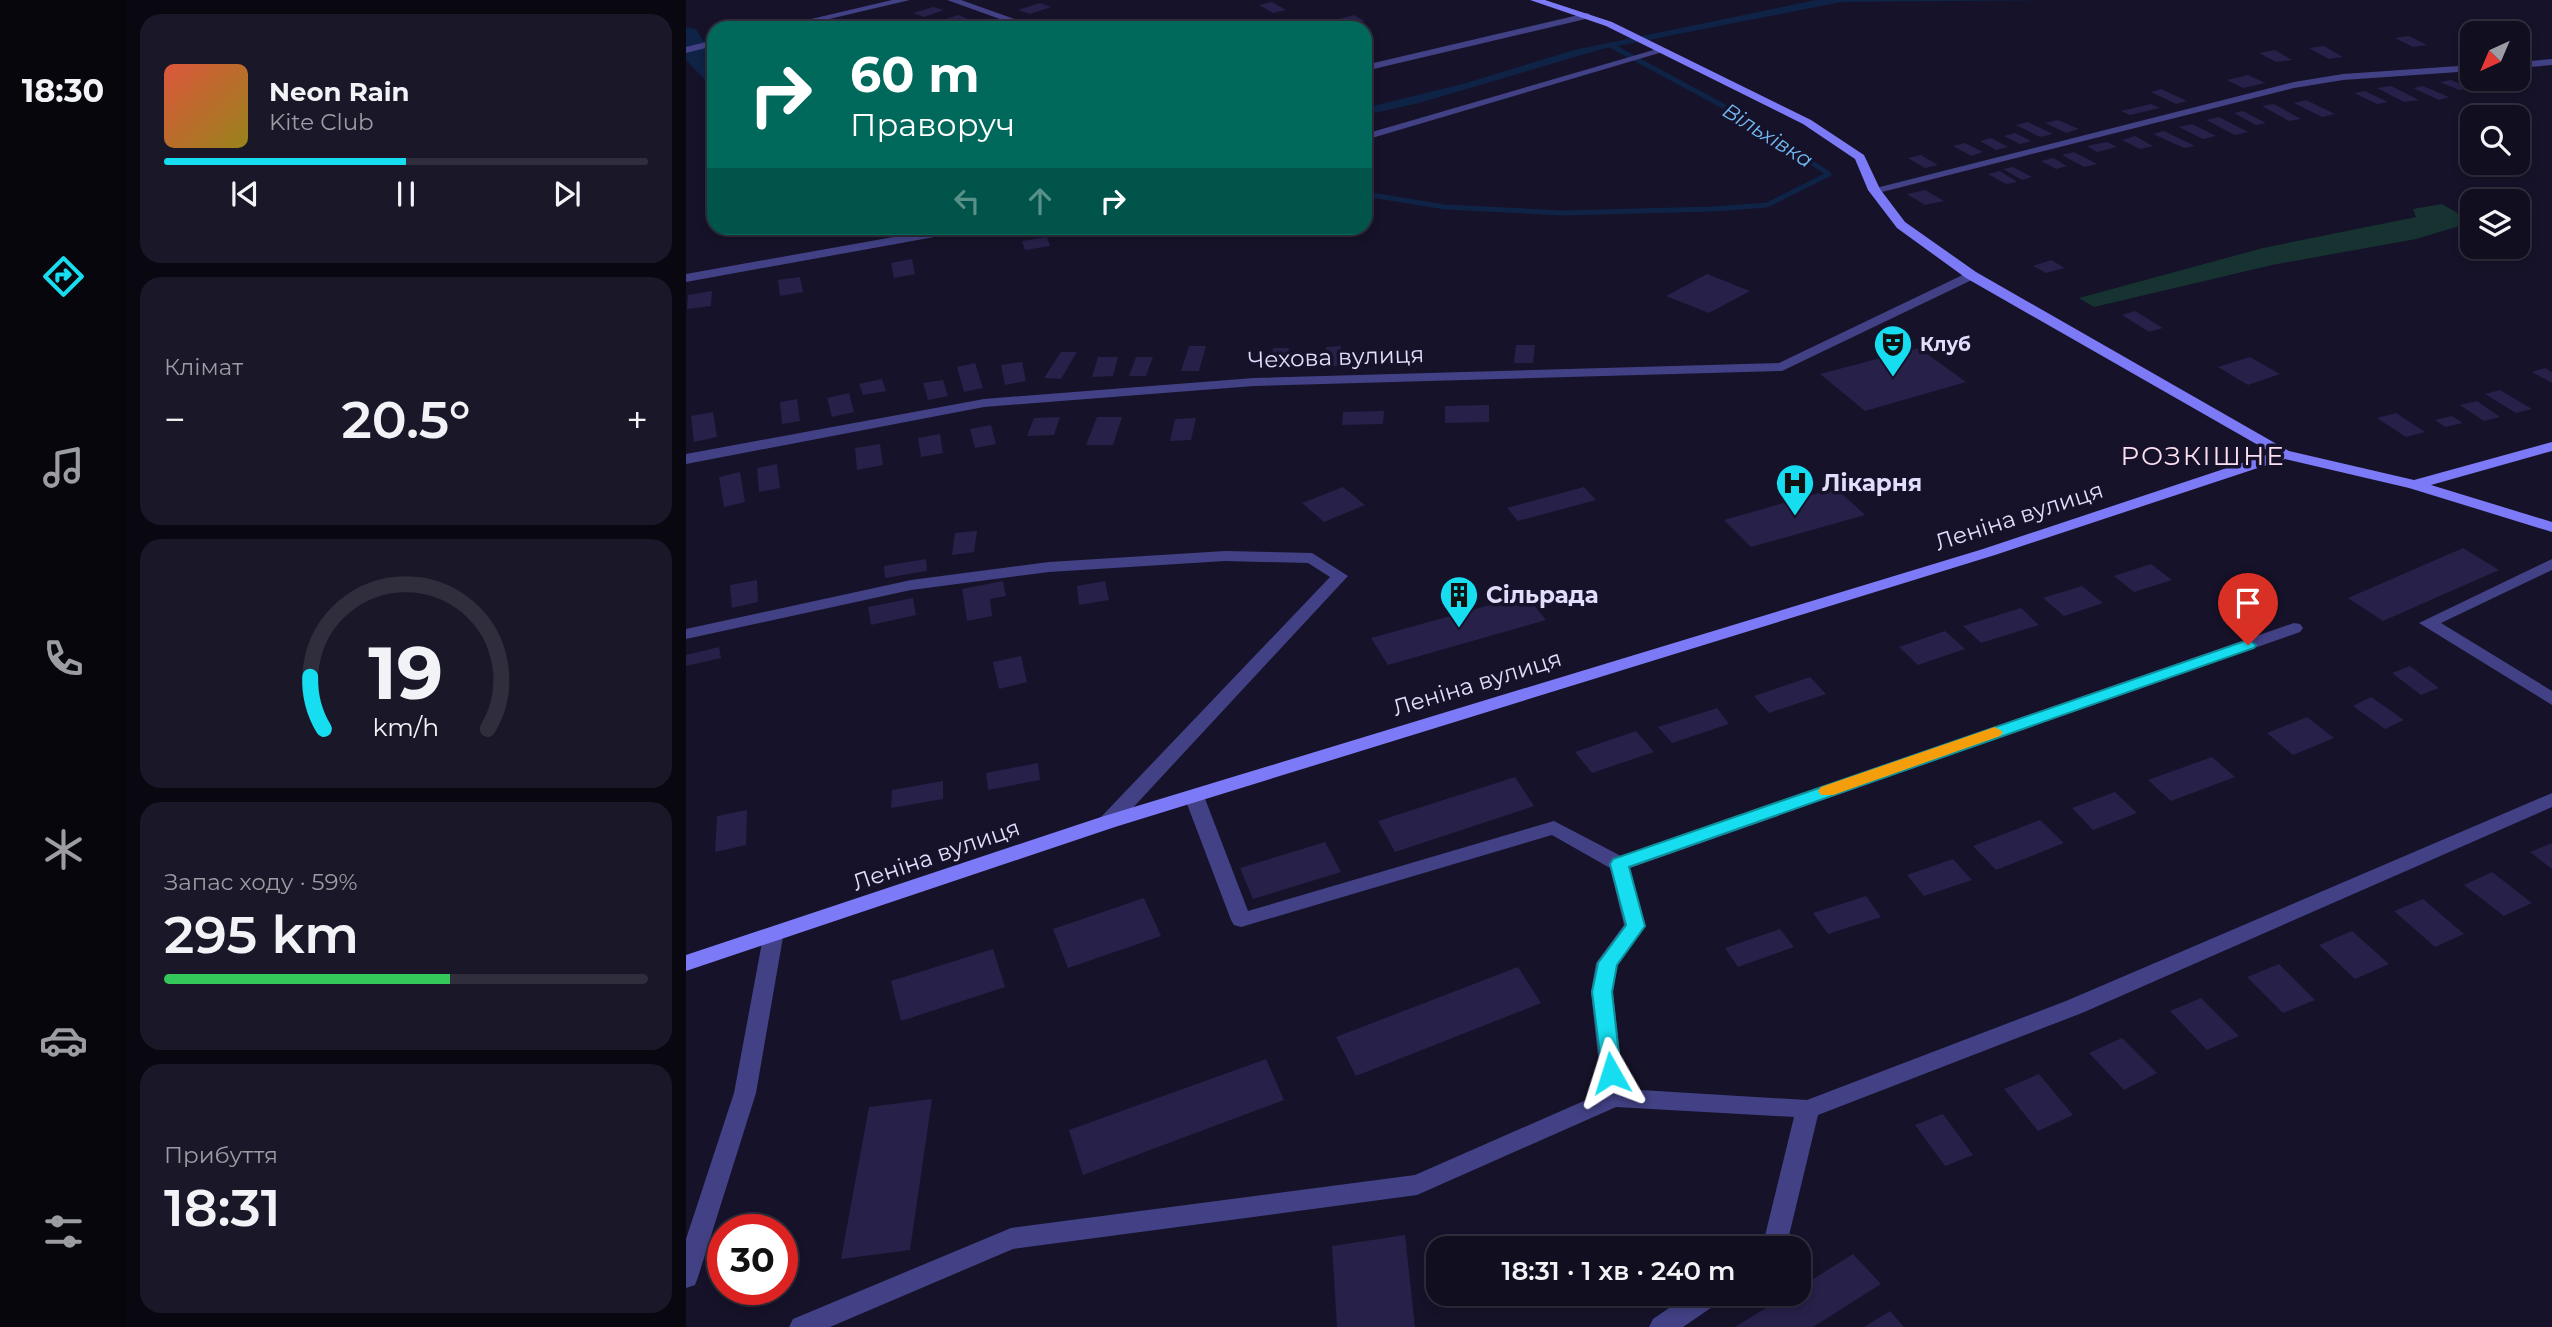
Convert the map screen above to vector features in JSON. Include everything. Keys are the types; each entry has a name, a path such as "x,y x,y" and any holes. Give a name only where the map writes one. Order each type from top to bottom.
{"street":[{"path":"810,21 905,0"},
{"path":"952,0 1014,21"},
{"path":"1535,0 1609,24 1807,122 1860,157 1874,190 1901,225 1971,275 2284,454 2414,485 2552,527"},
{"path":"1372,66 1587,16"},
{"path":"686,50 707,45"},
{"path":"1372,135 1656,48"},
{"path":"2530,64 2552,62"},
{"path":"1874,190 2294,85 2343,77 2460,69"},
{"path":"686,278 923,235"},
{"name":"Чехова вулиця","path":"686,459 984,403 1254,382 1782,367 1971,275"},
{"path":"2414,485 2552,446"},
{"name":"Леніна вулиця","path":"686,963 773,937 1108,822 1976,556 2284,454"},
{"path":"686,634 911,585 1049,567 1225,556 1312,558 1340,576 1108,822"},
{"path":"2552,564 2428,623 2552,699"},
{"path":"1619,864 2294,628"},
{"path":"1194,796 1241,920 1554,828 1619,864 1635,926 1607,963 1602,992 1614,1098"},
{"path":"802,1327 1011,1239 1417,1185 1614,1098 1808,1109 2074,1007 2552,799"},
{"path":"686,1277 745,1093 773,937"},
{"path":"1777,1236 1808,1109"},
{"path":"1662,1327 1693,1306"}],"green space":[{"path":"2442,204 2460,214 2460,226 2416,239 2272,265 2094,307 2079,298 2263,248 2416,217 2413,209"}],"water":[{"path":"1816,0 2074,0 1841,2 1602,49 1419,103 1372,113 1372,106 1466,83 1574,50"}],"building":[{"path":"1272,2 1286,10 1273,13 1259,5"},
{"path":"1040,3 1051,7 1030,14 1018,10"},
{"path":"933,7 944,10 924,17 913,13"},
{"path":"958,15 968,19 962,21 940,21"},
{"path":"1354,15 1365,21 1331,21"},
{"path":"2409,36 2427,45 2413,47 2395,38"},
{"path":"2324,46 2343,57 2329,59 2309,48"},
{"path":"2275,50 2292,60 2276,62 2259,53"},
{"path":"2248,75 2265,83 2243,88 2227,80"},
{"path":"2451,80 2460,84 2460,90 2459,90 2440,82"},
{"path":"2391,86 2419,100 2404,102 2377,88"},
{"path":"2423,86 2449,97 2439,100 2413,88"},
{"path":"2161,89 2187,101 2176,104 2151,92"},
{"path":"2365,91 2388,102 2377,104 2354,93"},
{"path":"2306,100 2335,114 2322,117 2294,103"},
{"path":"2151,104 2160,108 2130,115 2121,111"},
{"path":"2274,104 2301,119 2289,121 2262,106"},
{"path":"2243,111 2266,123 2256,125 2234,113"},
{"path":"2219,117 2248,132 2235,135 2206,120"},
{"path":"2058,120 2079,129 2066,133 2045,123"},
{"path":"2028,122 2053,134 2040,137 2016,125"},
{"path":"2192,124 2216,136 2203,139 2179,127"},
{"path":"2164,131 2195,146 2184,148 2153,134"},
{"path":"2015,133 2031,141 2020,144 2004,136"},
{"path":"2135,136 2153,146 2140,149 2122,140"},
{"path":"1991,138 2008,147 1996,150 1980,141"},
{"path":"2107,142 2117,147 2097,152 2087,146"},
{"path":"1965,143 1983,152 1971,156 1953,146"},
{"path":"2074,152 2097,164 2084,167 2062,155"},
{"path":"1921,155 1938,165 1925,168 1908,158"},
{"path":"2053,158 2067,166 2056,169 2041,161"},
{"path":"2013,167 2032,177 2022,180 2003,169"},
{"path":"2000,171 2017,182 2006,184 1988,174"},
{"path":"1925,190 1944,201 1925,205 1907,194"},
{"path":"1047,237 1050,246 1025,250 1022,241"},
{"path":"912,259 915,274 894,278 891,263"},
{"path":"2051,260 2065,268 2046,273 2033,266"},
{"path":"1707,274 1750,291 1709,313 1666,296"},
{"path":"800,277 803,292 780,296 778,280"},
{"path":"712,291 711,306 687,309 688,295"},
{"path":"2135,311 2163,328 2149,332 2122,315"},
{"path":"1516,345 1535,345 1533,363 1514,363"},
{"path":"1189,346 1206,346 1199,371 1181,371"},
{"path":"1341,346 1340,366 1324,366 1326,347"},
{"path":"1273,348 1289,348 1285,368 1269,368"},
{"name":"Клуб","path":"1919,348 1966,382 1865,411 1820,374"},
{"path":"1061,352 1077,352 1061,379 1044,378"},
{"path":"1098,357 1118,357 1113,376 1092,377"},
{"path":"1136,357 1153,357 1146,376 1129,376"},
{"path":"2250,357 2280,374 2248,385 2218,367"},
{"path":"1022,362 1026,381 1005,385 1001,365"},
{"path":"975,363 983,388 964,392 957,367"},
{"path":"2545,368 2552,372 2552,383 2532,372"},
{"path":"882,379 886,391 863,395 859,384"},
{"path":"943,380 948,396 928,400 923,383"},
{"path":"2500,390 2532,409 2516,413 2485,394"},
{"path":"849,393 854,412 832,417 827,398"},
{"path":"797,399 800,421 782,424 780,402"},
{"path":"2477,401 2500,417 2484,421 2460,405"},
{"path":"1489,405 1489,422 1445,423 1445,406"},
{"path":"1384,411 1383,424 1342,425 1343,412"},
{"path":"713,412 717,437 694,442 691,416"},
{"path":"2396,413 2425,432 2406,437 2377,418"},
{"path":"2452,416 2463,423 2445,427 2435,420"},
{"path":"1060,417 1054,435 1027,436 1034,418"},
{"path":"1097,417 1122,417 1113,445 1086,445"},
{"path":"1196,418 1191,440 1170,441 1175,419"},
{"path":"991,425 996,444 975,448 970,429"},
{"path":"940,434 943,453 921,457 918,438"},
{"path":"880,444 883,465 857,470 855,448"},
{"path":"777,464 780,488 759,492 757,468"},
{"path":"740,472 745,502 724,507 719,477"},
{"path":"1343,487 1365,505 1324,522 1302,503"},
{"path":"1584,487 1596,500 1518,521 1507,508"},
{"name":"Лікарня","path":"1836,488 1865,515 1751,547 1724,520"},
{"path":"977,531 974,552 952,555 955,533"},
{"path":"2463,548 2499,570 2383,621 2348,598"},
{"path":"926,559 927,571 885,578 884,566"},
{"path":"2151,564 2172,580 2134,592 2114,576"},
{"path":"757,580 758,602 732,608 730,585"},
{"path":"1003,581 1006,596 990,599 992,616 967,621 962,589"},
{"path":"1105,581 1109,600 1079,605 1077,586"},
{"path":"2082,586 2103,603 2064,616 2043,598"},
{"name":"Сільрада","path":"1526,595 1546,620 1388,665 1371,638"},
{"path":"913,598 916,615 871,625 868,607"},
{"path":"2021,608 2039,625 1981,643 1963,626"},
{"path":"1945,631 1965,649 1918,665 1899,647"},
{"path":"719,647 721,658 686,666 686,655"},
{"path":"1021,656 1027,682 999,689 993,662"},
{"path":"2410,666 2439,688 2421,695 2392,673"},
{"path":"1810,677 1826,694 1769,713 1754,696"},
{"path":"2371,697 2404,720 2385,729 2353,706"},
{"path":"1717,708 1729,724 1672,743 1658,727"},
{"path":"2307,717 2334,738 2293,755 2267,733"},
{"path":"1636,731 1654,752 1592,773 1575,752"},
{"path":"2212,757 2235,777 2171,801 2148,780"},
{"path":"1038,763 1040,780 988,790 986,773"},
{"path":"1515,777 1534,806 1395,852 1378,821"},
{"path":"943,781 943,799 891,808 892,790"},
{"path":"2115,792 2137,813 2093,830 2072,808"},
{"path":"747,810 746,845 715,852 717,816"},
{"path":"2040,820 2064,843 1996,870 1973,846"},
{"path":"1325,842 1341,872 1253,899 1240,868"},
{"path":"2552,843 2552,869 2530,852"},
{"path":"1953,859 1972,880 1924,896 1907,875"},
{"path":"2492,872 2532,903 2504,916 2464,885"},
{"path":"1866,896 1881,917 1828,934 1813,913"},
{"path":"1144,898 1161,936 1068,968 1053,929"},
{"path":"2423,899 2464,934 2435,947 2394,911"},
{"path":"1780,929 1794,947 1738,967 1725,948"},
{"path":"2352,931 2389,964 2355,979 2319,945"},
{"path":"993,949 1005,987 901,1021 891,981"},
{"path":"2279,964 2315,1000 2283,1013 2247,977"},
{"path":"1518,967 1541,1003 1356,1076 1336,1037"},
{"path":"2201,998 2239,1036 2207,1050 2170,1011"},
{"path":"2122,1038 2157,1073 2124,1090 2089,1053"},
{"path":"1266,1059 1284,1100 1083,1175 1069,1130"},
{"path":"2039,1074 2073,1115 2038,1131 2004,1089"},
{"path":"932,1099 910,1250 841,1259 869,1107"},
{"path":"1943,1114 1973,1155 1945,1166 1915,1125"},
{"path":"1405,1235 1415,1327 1337,1327 1332,1246"},
{"path":"1853,1254 1881,1284 1813,1327 1735,1327 1769,1306 1811,1306 1811,1280"},
{"path":"1890,1311 1904,1327 1864,1327"}],"waterway":[{"name":"Вільхівка","path":"686,35 700,60 707,66"},
{"name":"Вільхівка","path":"1372,195 1445,207 1563,213 1713,209 1767,205 1829,174 1738,114 1610,45"}],"slow traffic":[{"path":"1827,791 1995,732"}],"place":[{"name":"Клуб","path":"1893,378"},
{"name":"Лікарня","path":"1795,517"},
{"name":"Сільрада","path":"1459,629"}],"district":[{"name":"РОЗКІШНЕ","path":"2203,456"}],"route":[{"path":"1611,1073 1602,992 1607,963 1635,926 1619,864 2248,645"}]}
